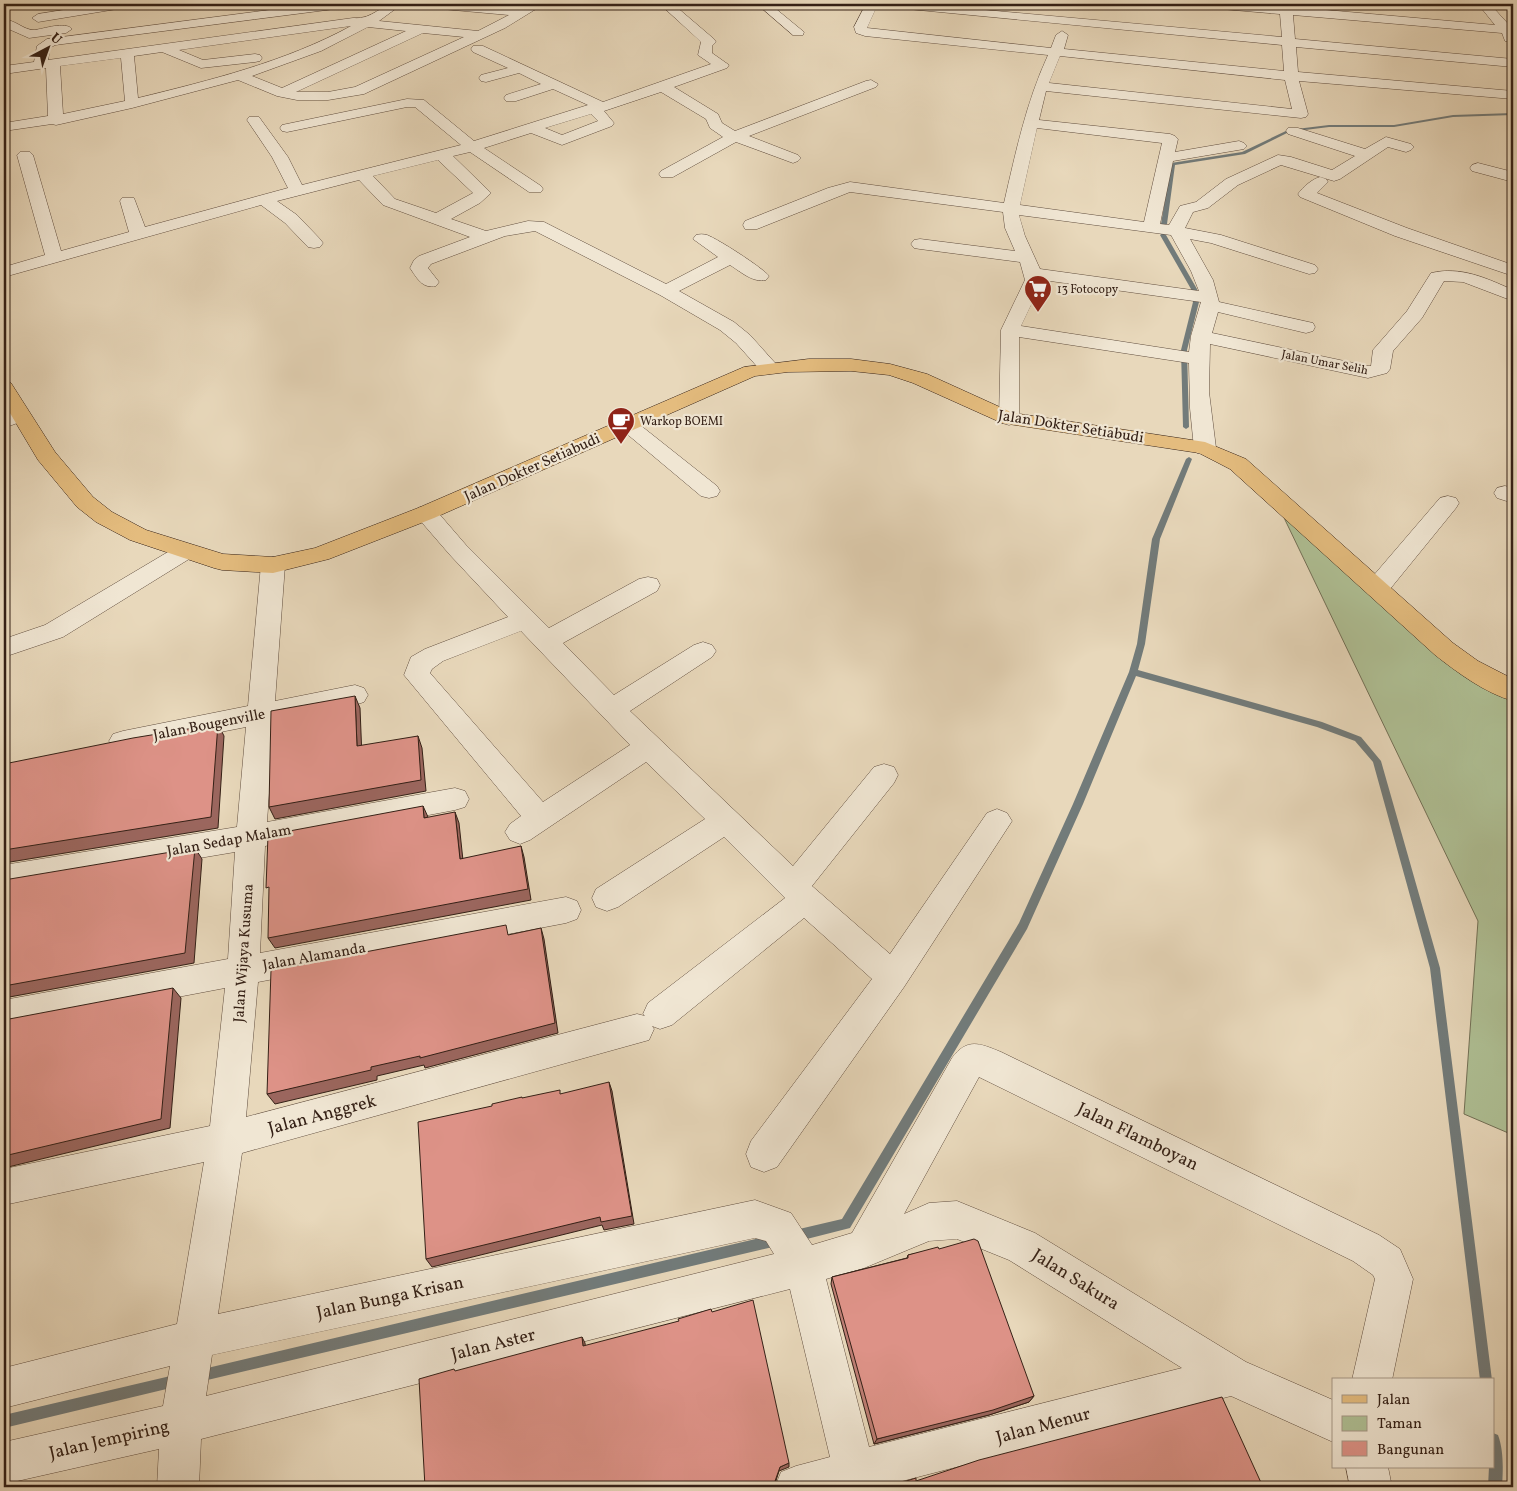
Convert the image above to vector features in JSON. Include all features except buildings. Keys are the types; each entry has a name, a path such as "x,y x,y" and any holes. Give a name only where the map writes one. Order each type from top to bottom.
{"main road":[{"name":"Jalan Dokter Setiabudi","path":"4,387 12,419 32,435 85,502 104,517 131,531 222,562 273,565 321,554 426,513 751,371 769,368 852,366 888,369 914,376 989,412 1009,418 1205,448 1238,464 1444,649 1469,668 1513,691"}],"street":[{"path":"5,23 123,4"},
{"path":"56,121 44,46 52,42 342,4 353,22"},
{"path":"4,127 56,121 193,89 239,76 303,53 369,23 396,4"},
{"path":"431,4 521,13"},
{"path":"239,76 282,93 311,97 359,91 502,25 538,4"},
{"path":"4,272 54,256 297,190 472,147 531,123 663,87 722,65 705,55 706,45 710,42 666,4"},
{"path":"763,4 798,32"},
{"path":"872,4 860,27 862,30 1291,76 1513,95"},
{"path":"882,4 1513,63"},
{"path":"1009,418 1010,330 1034,280 1030,266 1010,221 1011,209 1030,124 1041,86 1057,52 1066,21 1074,4"},
{"path":"1210,4 1286,7 1365,18 1510,30"},
{"path":"1484,4 1510,30 1513,46"},
{"path":"1041,86 1309,114 1291,76 1286,7"},
{"path":"5,23 25,33 33,34 151,16"},
{"path":"1365,18 1367,50"},
{"path":"4,70 353,22 480,35"},
{"path":"190,25 190,44"},
{"path":"282,93 421,29"},
{"path":"163,48 202,64 303,53"},
{"path":"478,49 595,105 607,123 567,139 557,139 531,123"},
{"path":"127,54 132,104"},
{"path":"193,89 202,64"},
{"path":"486,78 519,69"},
{"path":"511,98 554,84"},
{"path":"667,174 733,137 871,84"},
{"path":"663,87 714,117 717,127 733,137 793,158"},
{"path":"287,128 414,102 419,103 472,147 535,189"},
{"path":"254,120 280,157 297,190"},
{"path":"1030,124 1239,146 1166,158"},
{"path":"1293,131 1368,155"},
{"path":"1151,229 1170,139"},
{"path":"1205,448 1189,358 1201,336 1207,300 1204,282 1177,232 1177,226 1186,209 1202,205 1232,182 1278,160 1286,160 1334,176 1386,142 1406,147"},
{"path":"25,155 54,256"},
{"path":"435,220 474,200 483,193 442,155"},
{"path":"1478,168 1513,177"},
{"path":"362,174 389,202 486,237"},
{"path":"1320,182 1306,194 1400,232 1513,271"},
{"path":"751,225 834,191 850,187 1177,232 1215,239 1309,269"},
{"path":"264,199 291,219 314,243"},
{"path":"128,201 138,233"},
{"path":"430,282 419,268 420,264 486,237 527,225 538,226 666,291 735,331 769,368"},
{"path":"702,238 760,276"},
{"path":"920,244 972,252 1030,266 1207,300 1306,327"},
{"path":"666,291 732,257"},
{"name":"Jalan Umar Selih","path":"1201,336 1368,372 1376,371 1380,369 1383,350 1415,314 1437,277 1447,274 1457,275 1513,296"},
{"path":"1010,330 1189,358"},
{"path":"628,425 709,491"},
{"path":"1378,588 1448,503"},
{"path":"426,513 458,550 648,747 799,893 893,977"},
{"path":"4,648 54,631 186,551"},
{"name":"Jalan Wijaya Kusuma","path":"181,1423 196,1339 226,1140 243,970 251,837 273,565"},
{"path":"546,641 648,585"},
{"path":"526,619 434,655 420,664 418,675 420,681 530,825 648,747"},
{"path":"613,709 702,651"},
{"name":"Jalan Bougenville","path":"100,745 355,695"},
{"path":"799,893 884,775"},
{"name":"Jalan Sedap Malam","path":"4,878 251,837 455,798"},
{"path":"607,898 726,821"},
{"path":"764,1154 893,977 996,821"},
{"name":"Jalan Anggrek","path":"4,1187 226,1140 649,1021 799,893"},
{"name":"Jalan Alamanda","path":"4,1015 566,910"},
{"name":"Jalan Flamboyan","path":"864,1249 964,1070 972,1059 990,1063 1366,1248 1387,1262 1394,1279 1372,1378"},
{"name":"Jalan Bunga Krisan","path":"4,1388 196,1339 755,1219 778,1226 804,1266"},
{"name":"Jalan Sakura","path":"804,1266 864,1249 929,1222 957,1220 1022,1246 1232,1376 1332,1421"},
{"path":"804,1266 856,1480"},
{"name":"Jalan Aster","path":"181,1423 804,1266"},
{"name":"Jalan Menur","path":"796,1487 856,1480 1232,1376"},
{"name":"Jalan Jempiring","path":"4,1463 181,1423 178,1487"},
{"path":"1367,1468 1371,1487"}],"green space":[{"path":"1275,499 1457,663 1513,689 1513,1135 1464,1114 1478,921"}],"waterway":[{"path":"1502,4 1513,9"},
{"path":"1164,224 1173,164 1243,153 1288,131 1329,126 1394,126 1453,116 1513,114"},
{"path":"1163,235 1194,289 1196,302 1184,350 1186,427"},
{"path":"1133,672 1141,644 1156,539 1189,459"},
{"path":"795,1236 846,1224 1023,926 1078,804 1133,672"},
{"path":"1133,672 1319,724 1358,739 1377,761 1435,968 1486,1378"},
{"path":"199,1376 777,1240"},
{"path":"4,1422 179,1380"},
{"path":"1494,1448 1496,1464 1495,1487"}],"place":[{"name":"13 Fotocopy","path":"1038,313"},
{"name":"Warkop BOEMI","path":"621,445"}]}
